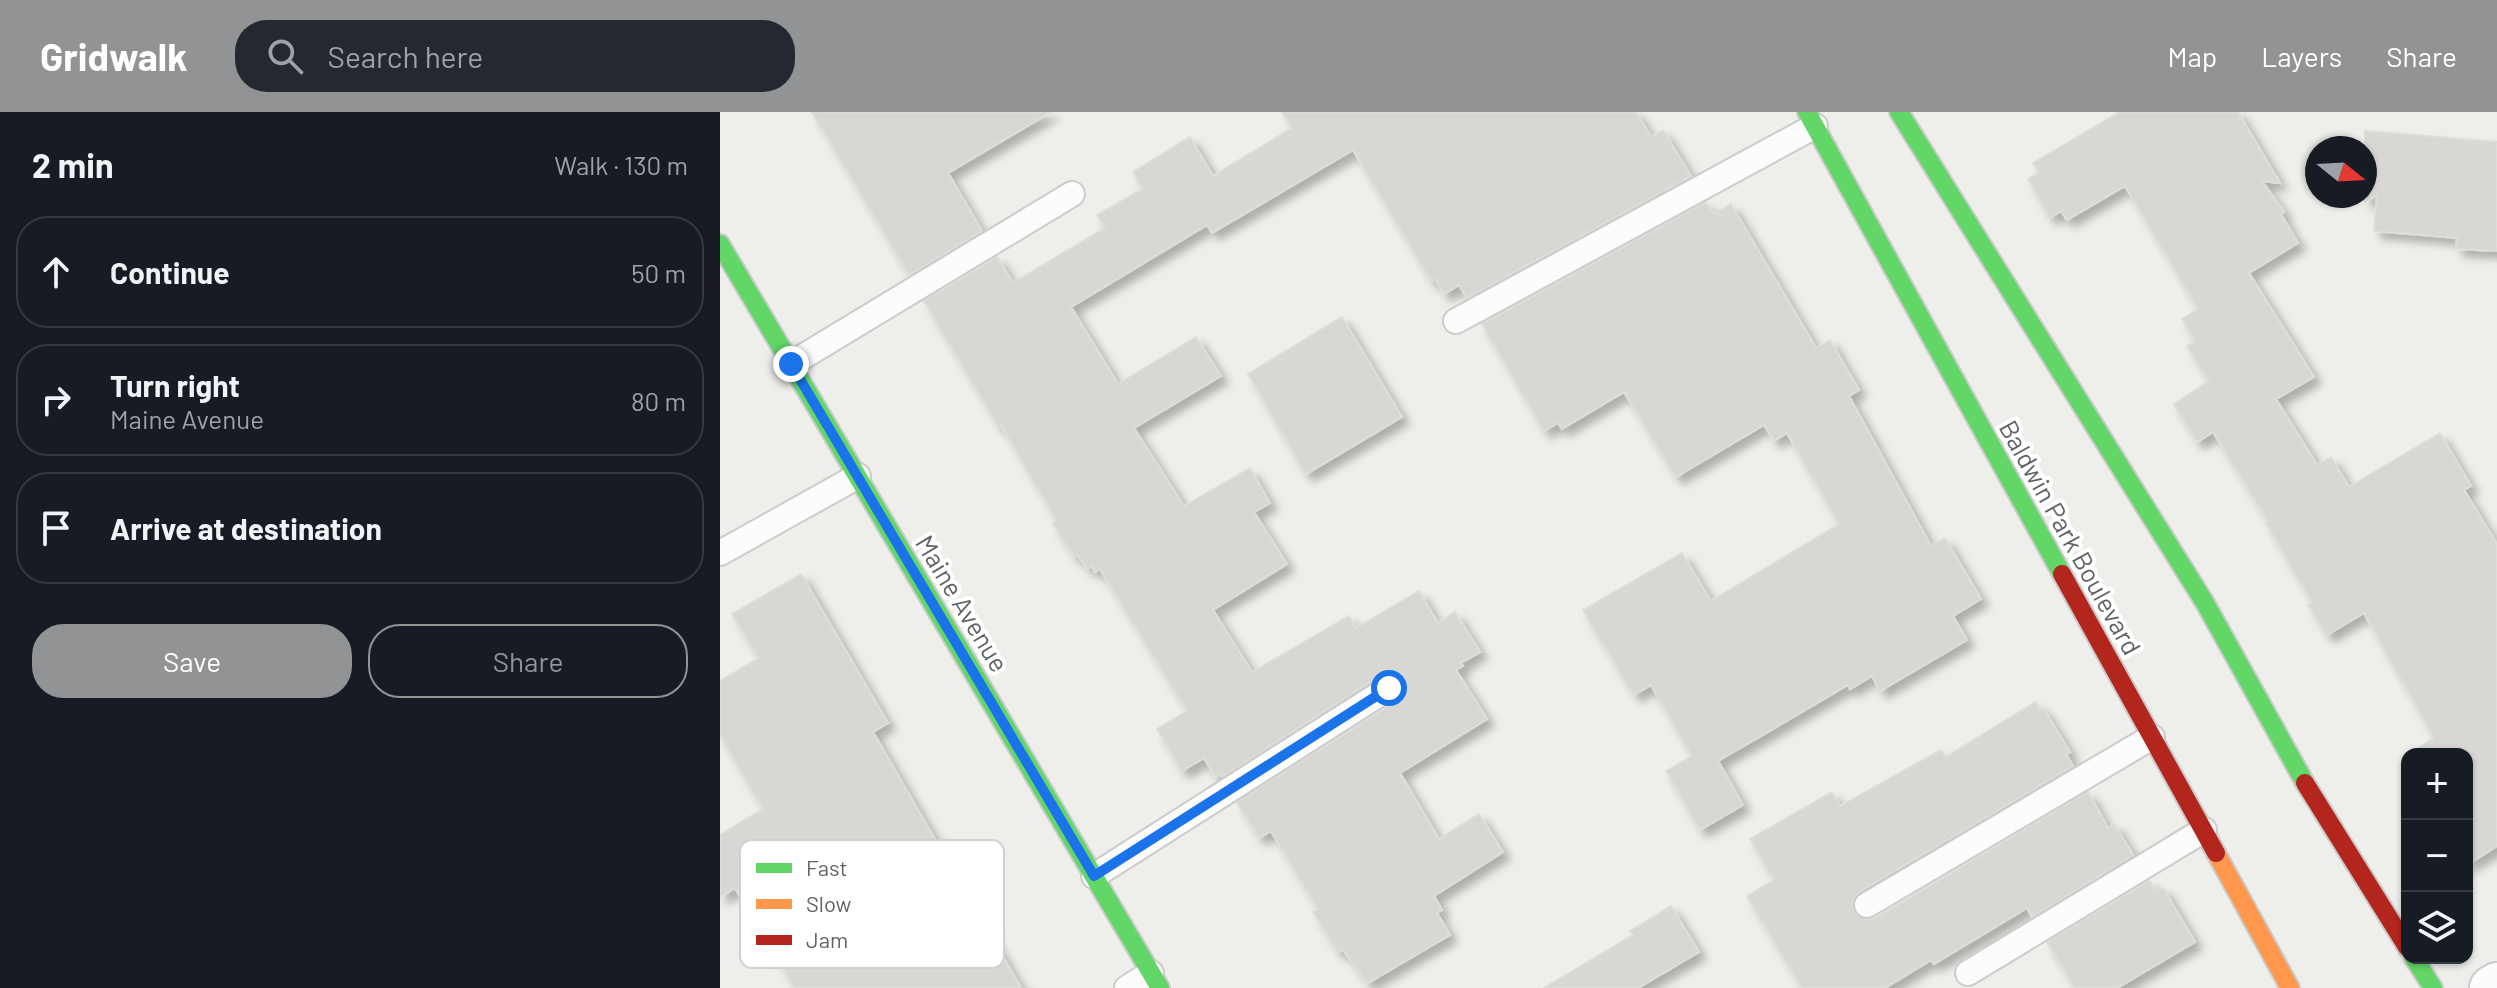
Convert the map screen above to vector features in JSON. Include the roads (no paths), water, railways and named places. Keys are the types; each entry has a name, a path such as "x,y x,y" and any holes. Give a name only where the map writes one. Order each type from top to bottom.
{"main road":[{"path":"1899,112 2205,603 2300,775 2401,937"},
{"name":"Baldwin Park Boulevard","path":"1819,117 2290,988"},
{"name":"Maine Avenue","path":"720,244 1156,980"},
{"path":"2418,964 2433,988"}],"lane":[{"path":"1456,321 1819,117"},
{"path":"791,364 1072,194"},
{"path":"720,553 858,476"},
{"path":"1094,876 1389,688"},
{"path":"1867,905 2152,737"},
{"path":"1968,973 2204,830"},
{"path":"1127,988 1156,980"}]}
